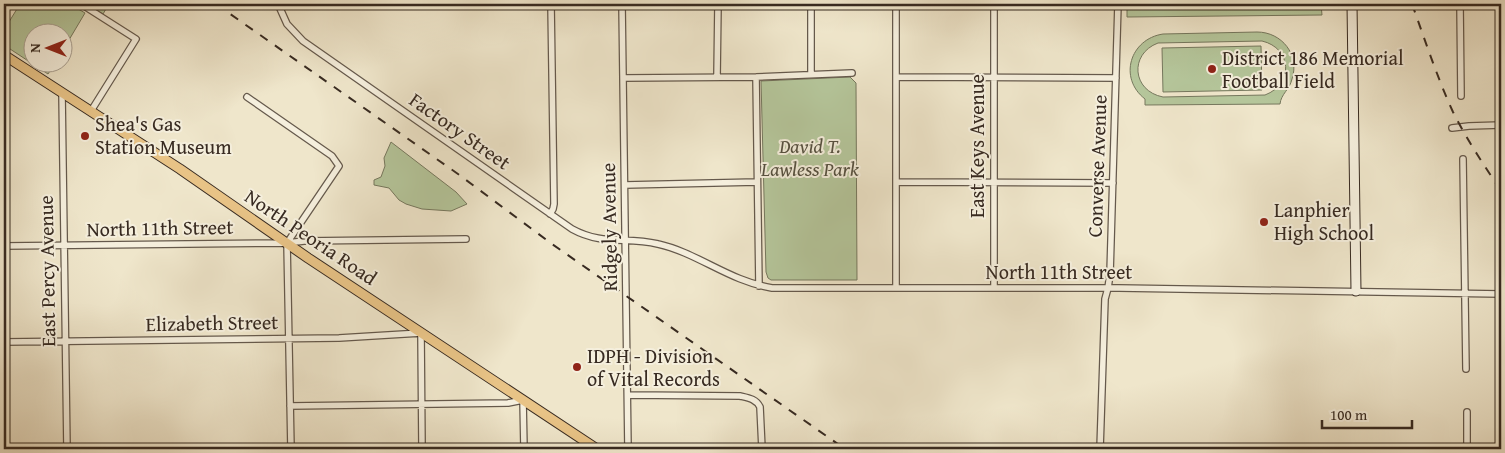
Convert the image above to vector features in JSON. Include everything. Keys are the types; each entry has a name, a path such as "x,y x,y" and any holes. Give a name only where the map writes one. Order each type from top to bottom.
{"main road":[{"name":"North Peoria Road","path":"4,56 180,169 421,333 597,449"}],"street":[{"path":"81,4 136,39 91,111"},
{"name":"Factory Street","path":"278,4 288,24 303,41 550,214 584,235 600,240 626,241"},
{"path":"550,214 554,204 551,4"},
{"name":"Ridgely Avenue","path":"622,4 628,449"},
{"path":"717,76 718,4"},
{"path":"811,4 812,74"},
{"path":"896,4 896,288"},
{"name":"East Keys Avenue","path":"994,4 994,288"},
{"name":"Converse Avenue","path":"1100,449 1105,299 1108,288 1113,183 1118,4"},
{"path":"1352,4 1356,291"},
{"path":"1460,4 1461,96"},
{"path":"624,78 756,77 852,73"},
{"path":"756,77 759,286"},
{"path":"896,77 1116,78"},
{"name":"East Percy Avenue","path":"62,93 67,449"},
{"path":"246,97 332,156 339,166 287,243 291,449"},
{"path":"1452,128 1501,125"},
{"path":"1463,158 1466,369"},
{"path":"625,185 758,182"},
{"path":"896,182 1113,183"},
{"name":"North 11th Street","path":"4,246 466,239"},
{"name":"North 11th Street","path":"626,241 648,242 671,247 730,276 759,286 772,288 1108,288 1501,294"},
{"path":"421,333 422,449"},
{"name":"Elizabeth Street","path":"4,342 339,338 421,333"},
{"path":"628,395 740,396 752,398 760,407 762,449"},
{"path":"290,406 508,403 523,400 524,449"},
{"path":"1467,412 1467,449"}],"green space":[{"path":"20,4 70,4 85,13 72,35 72,22 22,22 22,57 4,45 4,30"},
{"path":"87,4 109,4 103,14"},
{"path":"1127,4 1321,4 1322,15 1127,17"},
{"path":"1257,32 1274,36 1287,46 1291,54 1294,70 1291,83 1280,104 1145,105 1145,99 1132,81 1130,71 1132,60 1142,43 1152,37 1163,34","holes":["1262,41 1272,45 1284,58 1286,66 1285,75 1281,83 1265,95 1163,97 1145,88 1138,72 1142,55 1158,43"]},
{"name":"District 186 Memorial Football Field","path":"1261,46 1262,90 1163,92 1162,48"},
{"name":"David T. Lawless Park","path":"850,77 856,83 857,280 771,280 766,272 761,81"},
{"path":"391,142 456,192 467,204 451,211 422,209 399,200 389,188 374,185 374,180 381,177 385,166 384,158"}],"railway":[{"path":"216,4 458,174 552,244 845,449"},
{"path":"1412,4 1436,72 1453,112 1501,191"}],"place":[{"name":"District 186 Memorial Football Field","path":"1212,69"},
{"name":"Shea's Gas Station Museum","path":"85,136"},
{"name":"Lanphier High School","path":"1264,222"},
{"name":"IDPH - Division of Vital Records","path":"577,367"}]}
